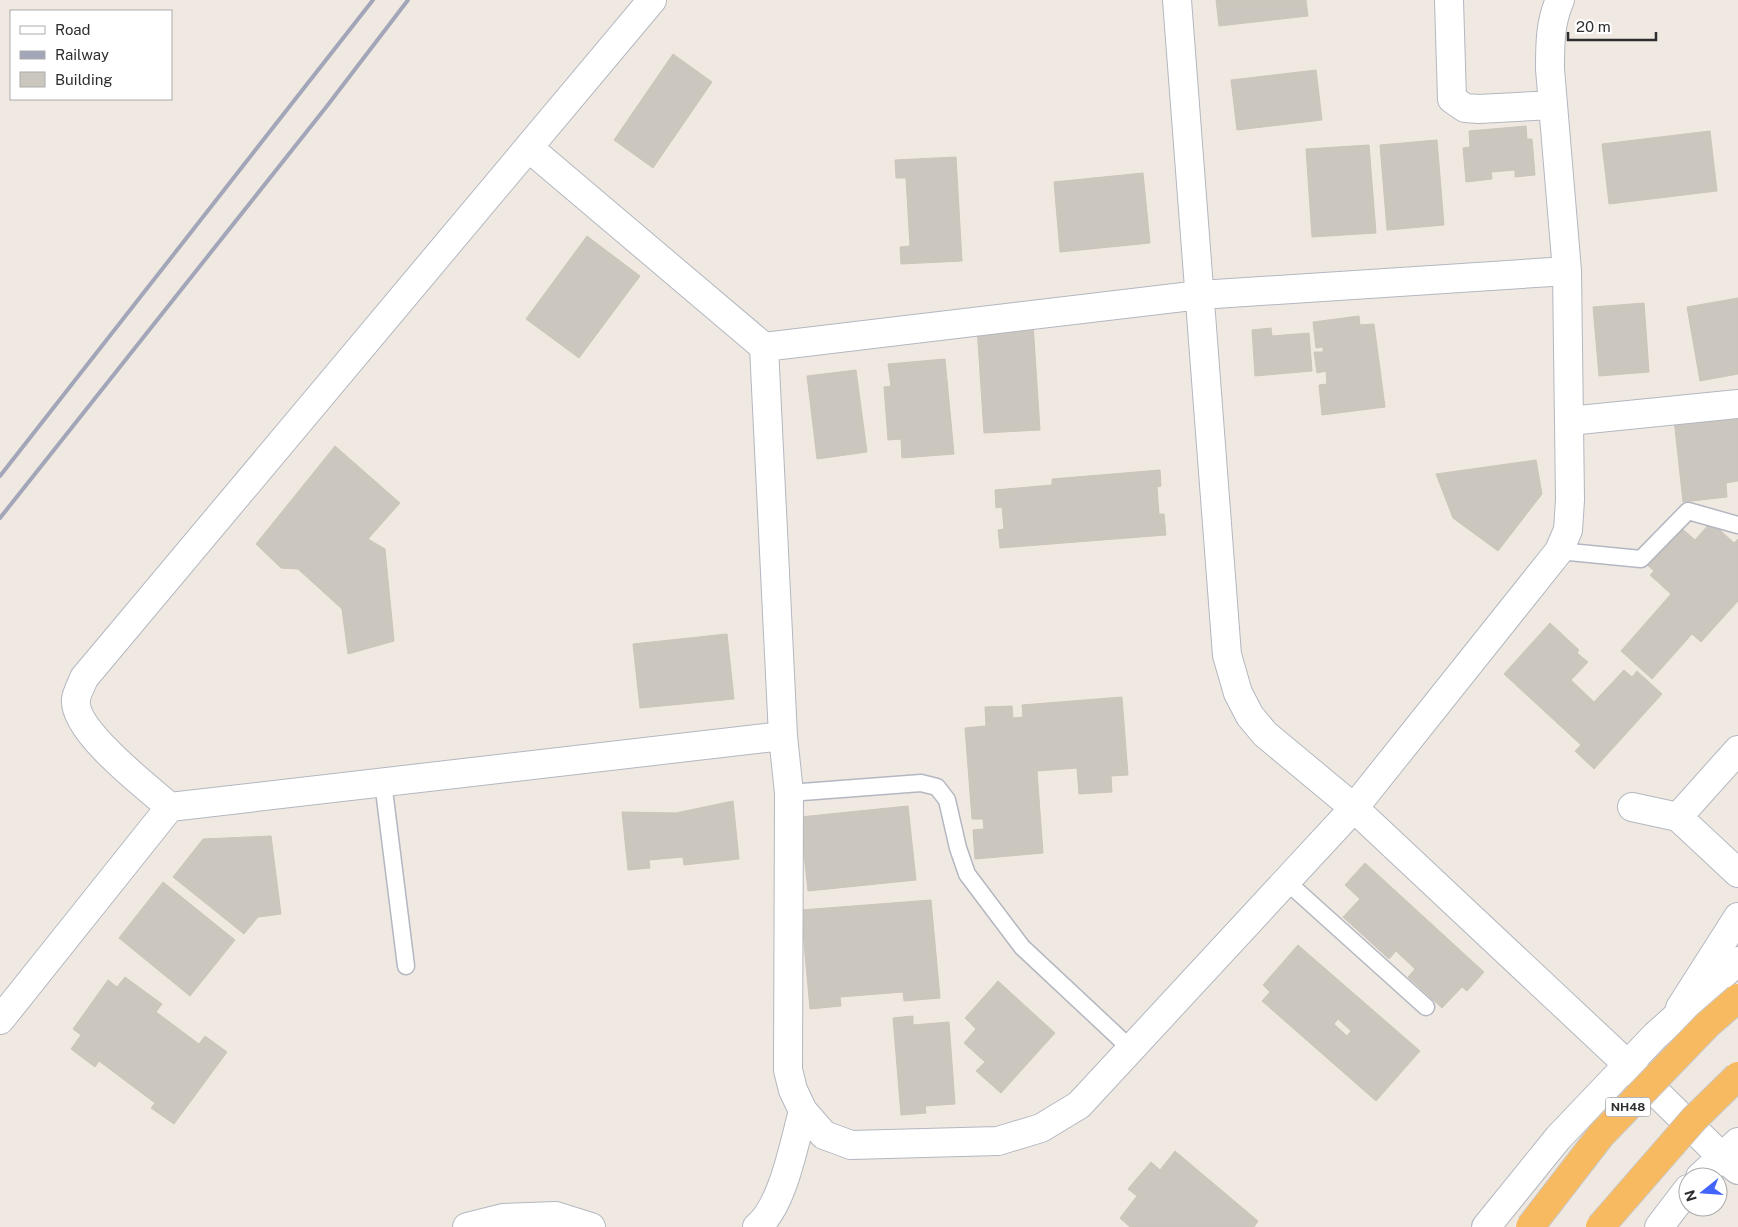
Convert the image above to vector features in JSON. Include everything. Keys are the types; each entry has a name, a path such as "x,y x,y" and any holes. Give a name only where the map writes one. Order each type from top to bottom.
{"highway":[{"name":"NH48","path":"1530,1227 1601,1135 1707,1025 1738,998"},
{"path":"1600,1227 1694,1119 1738,1076"}],"street":[{"path":"170,807 94,740 80,719 76,700 84,678 652,0"},
{"path":"1178,0 1227,655 1238,693 1250,716 1265,734 1354,808 1628,1065 1733,1157 1716,1167"},
{"path":"1450,0 1452,99 1465,108 1479,109 1553,105"},
{"path":"529,148 764,348 783,736 789,793 788,1070 793,1090 803,1110 824,1135 851,1145 998,1141 1041,1128 1078,1105 1354,808 1559,551 1568,530 1570,500 1567,271 1550,69 1550,37 1554,14 1560,0"},
{"path":"764,348 1200,295 1567,271"},
{"path":"1569,421 1738,404"},
{"path":"0,1020 170,807 783,736"},
{"path":"1678,817 1738,750"},
{"path":"1632,807 1678,817 1738,873"},
{"path":"1672,1021 1738,917"},
{"path":"1486,1227 1558,1138 1672,1021 1738,961"},
{"path":"757,1227 762,1223 778,1198 803,1110"},
{"path":"1659,1227 1678,1202"},
{"path":"467,1227 504,1218 556,1216 591,1227"}],"lane":[{"path":"1559,551 1641,559 1688,511 1738,525"},
{"path":"383,782 406,966"},
{"path":"789,793 921,783 937,787 947,800 958,848 967,874 1022,947 1131,1049"},
{"path":"1286,881 1426,1007"}],"building":[{"path":"1216,0 1306,0 1308,16 1219,26"},
{"path":"673,54 712,82 653,168 614,140"},
{"path":"1316,70 1322,120 1237,130 1231,80"},
{"path":"1526,126 1527,139 1532,139 1535,175 1515,177 1515,170 1491,172 1492,179 1466,182 1463,148 1470,147 1469,131"},
{"path":"1710,131 1717,191 1609,204 1602,144"},
{"path":"1437,140 1444,225 1387,230 1380,145"},
{"path":"1369,145 1376,233 1312,237 1306,149"},
{"path":"956,157 962,261 901,264 900,247 910,246 906,178 896,178 895,160"},
{"path":"1143,173 1150,243 1060,252 1054,182"},
{"path":"587,236 640,276 579,358 526,319"},
{"path":"1738,298 1738,374 1700,381 1687,307"},
{"path":"1644,303 1649,372 1599,376 1593,307"},
{"path":"1359,316 1360,325 1374,324 1385,407 1322,415 1319,385 1327,384 1326,371 1317,373 1314,352 1323,352 1323,347 1316,348 1313,322"},
{"path":"1033,324 1040,430 984,433 977,327"},
{"path":"1271,328 1272,336 1309,333 1312,371 1255,376 1252,330"},
{"path":"945,359 954,454 902,458 901,439 888,440 884,387 891,386 888,364"},
{"path":"856,370 867,452 817,459 807,376"},
{"path":"1738,417 1738,481 1726,483 1727,497 1683,502 1674,419"},
{"path":"335,446 400,503 368,539 385,549 394,641 348,654 342,609 298,569 281,568 256,544"},
{"path":"1536,460 1542,494 1498,551 1453,518 1436,474"},
{"path":"1160,470 1161,486 1157,487 1159,514 1164,514 1166,535 1000,548 998,530 1004,529 1002,507 996,508 995,490 1052,485 1052,479"},
{"path":"1711,522 1734,543 1738,539 1738,601 1701,642 1692,634 1652,679 1621,651 1671,594 1650,575 1654,571 1645,563 1679,526 1695,540"},
{"path":"1550,623 1579,650 1577,653 1588,662 1571,680 1594,702 1624,670 1632,677 1637,671 1662,694 1594,769 1575,751 1581,745 1504,674"},
{"path":"727,634 734,699 640,708 633,644"},
{"path":"1122,697 1128,775 1111,776 1112,792 1079,794 1077,768 1037,771 1043,853 975,859 973,830 984,829 983,819 972,819 965,728 986,726 985,707 1012,706 1013,718 1023,717 1022,705"},
{"path":"733,801 739,859 684,865 683,857 649,860 650,868 628,870 622,812 676,813"},
{"path":"908,806 916,880 808,891 800,817"},
{"path":"271,836 281,914 258,917 244,934 173,877 203,839"},
{"path":"1365,863 1484,972 1467,991 1462,987 1442,1008 1408,977 1415,969 1396,951 1389,959 1343,917 1360,899 1345,885"},
{"path":"163,882 235,940 190,996 119,938"},
{"path":"931,900 940,998 904,1001 903,992 840,997 841,1006 810,1009 801,910"},
{"path":"1298,945 1420,1051 1376,1101 1262,1001 1270,992 1263,985","holes":["1338,1019 1351,1031 1347,1036 1334,1024"]},
{"path":"125,977 162,1004 156,1012 199,1044 205,1036 227,1052 174,1124 151,1108 155,1103 99,1061 95,1067 71,1049 81,1035 73,1029 108,980 117,987"},
{"path":"998,981 1055,1033 1001,1093 976,1071 985,1062 964,1043 976,1029 965,1018"},
{"path":"913,1016 913,1025 949,1022 955,1104 925,1106 926,1113 901,1115 893,1018"},
{"path":"1175,1151 1258,1221 1254,1227 1130,1227 1120,1218 1137,1196 1128,1189 1151,1162 1160,1170"}],"railway":[{"path":"0,476 373,0"},
{"path":"0,518 327,106 408,0"}]}
